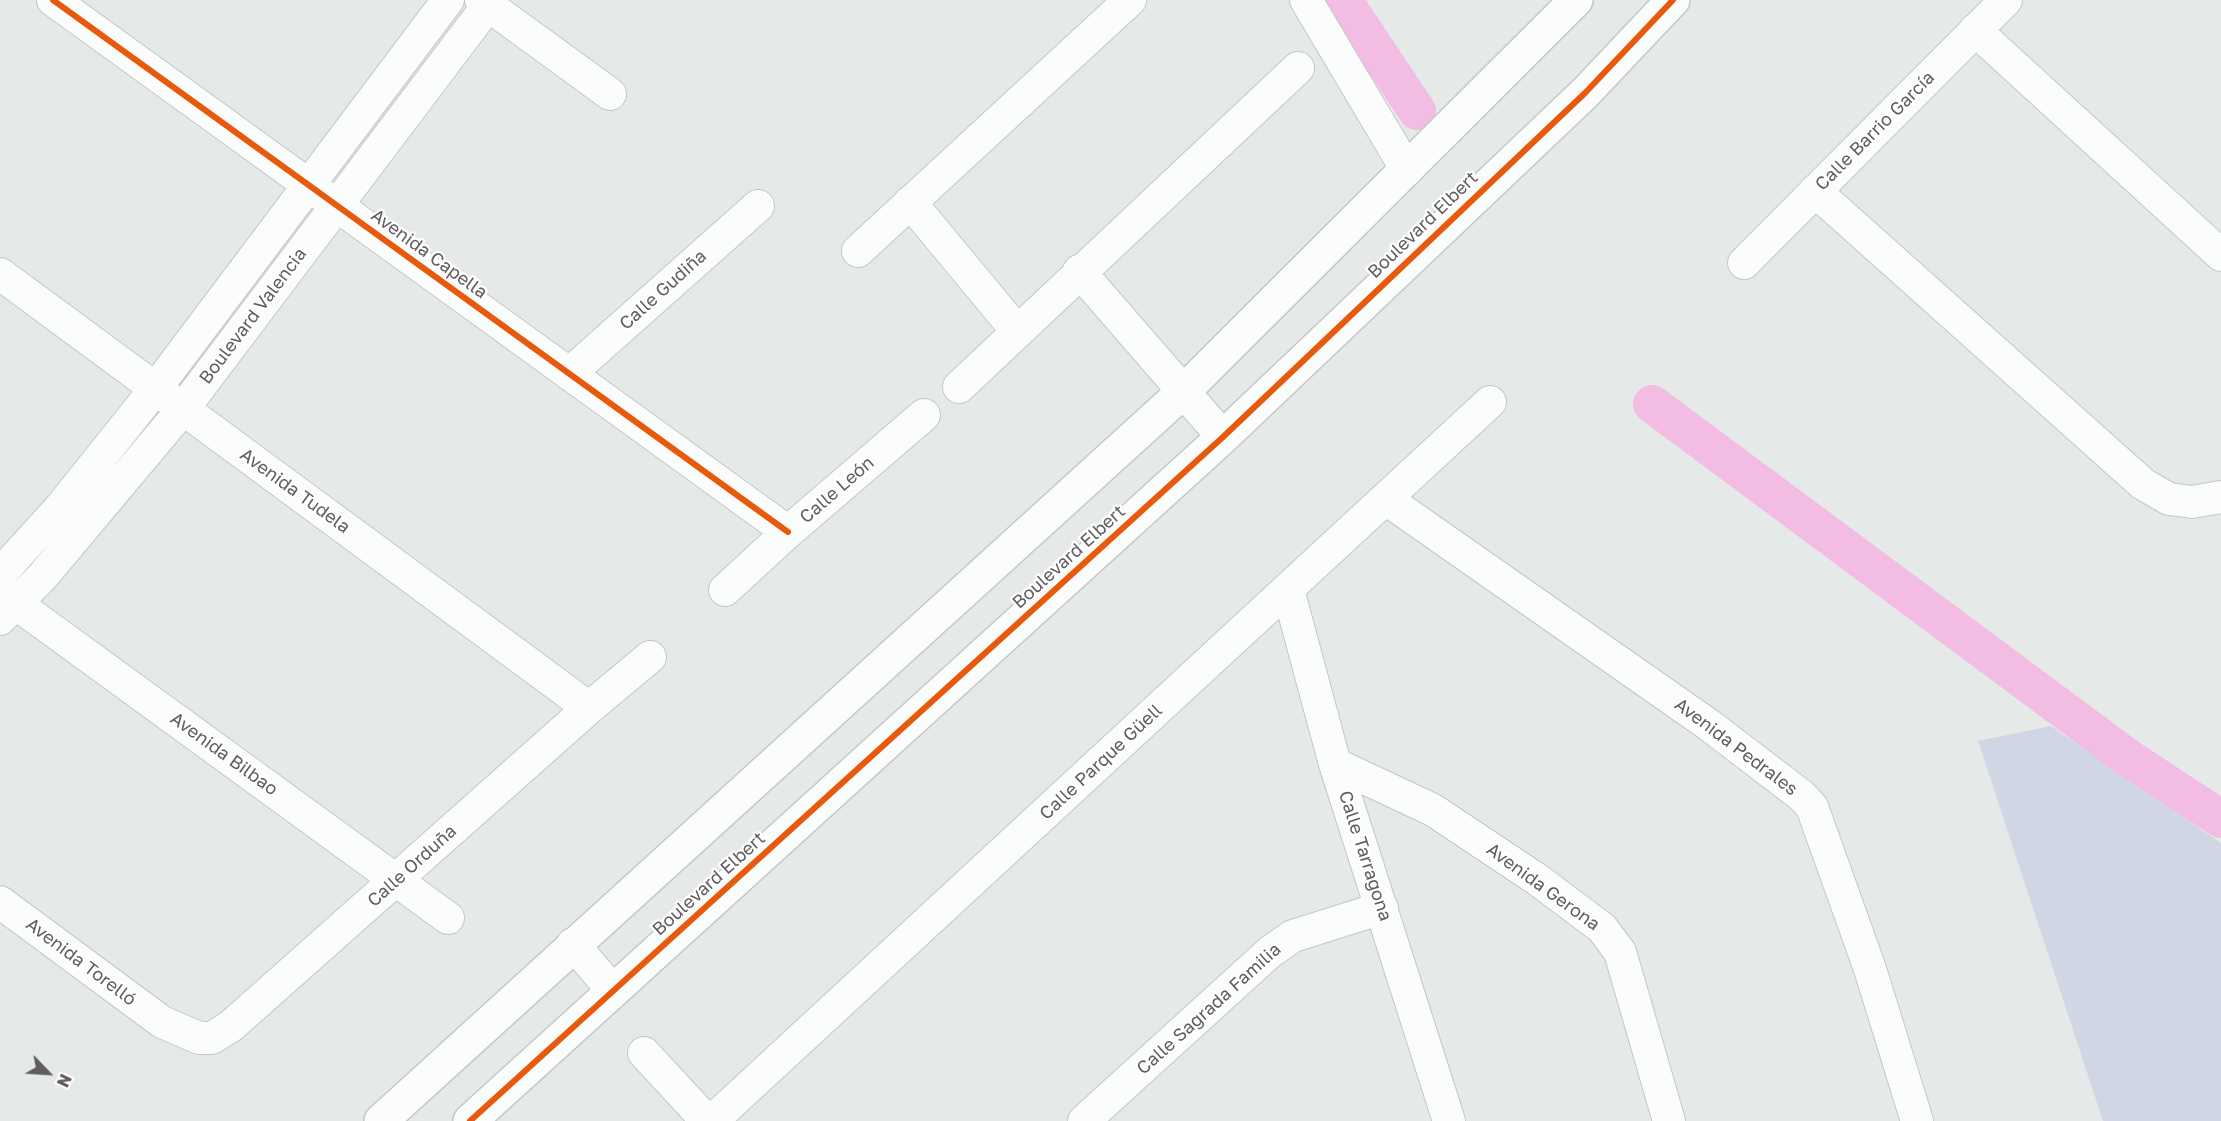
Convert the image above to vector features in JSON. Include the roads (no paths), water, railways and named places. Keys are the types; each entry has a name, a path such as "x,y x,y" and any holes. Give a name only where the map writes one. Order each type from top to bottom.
{"street":[{"name":"Avenida Capella","path":"53,0 788,532"},
{"name":"Boulevard Valencia","path":"0,574 60,508 156,388 448,0"},
{"path":"858,251 1130,0"},
{"path":"1305,0 1343,59 1386,139 1407,170"},
{"path":"381,1121 573,944 1183,392 1576,0"},
{"name":"Boulevard Elbert","path":"470,1121 1223,437 1585,93 1673,0"},
{"name":"Calle Barrio García","path":"1744,263 2006,0"},
{"name":"Boulevard Valencia","path":"6,605 183,409 487,2"},
{"path":"487,2 610,94"},
{"path":"1976,30 2221,255"},
{"path":"959,387 1079,271 1298,68"},
{"path":"1815,191 2143,484 2169,499 2192,502 2221,497"},
{"path":"910,202 1017,331"},
{"name":"Calle Gudiña","path":"569,374 758,206"},
{"path":"1079,271 1223,437"},
{"name":"Avenida Tudela","path":"0,274 589,708"},
{"name":"Calle Parque Güell","path":"709,1121 1490,402"},
{"name":"Calle León","path":"725,590 788,532 924,415"},
{"name":"Avenida Pedrales","path":"1386,499 1709,725 1802,796 1812,807 1866,958 1917,1121"},
{"name":"Calle Tarragona","path":"1288,590 1335,764 1449,1121"},
{"name":"Avenida Bilbao","path":"6,605 448,918"},
{"name":"Calle Orduña","path":"162,1022 199,1038 212,1038 231,1026 589,708 651,657"},
{"name":"Avenida Gerona","path":"1335,764 1433,810 1538,880 1602,928 1620,952 1669,1121"},
{"name":"Avenida Torelló","path":"0,902 162,1022"},
{"name":"Calle Sagrada Familia","path":"1084,1121 1270,952 1293,936 1382,908"},
{"path":"573,944 613,991"},
{"path":"644,1053 709,1121"}],"waterway":[{"path":"1343,0 1417,111"},
{"path":"1652,404 2127,757 2221,819"}]}
